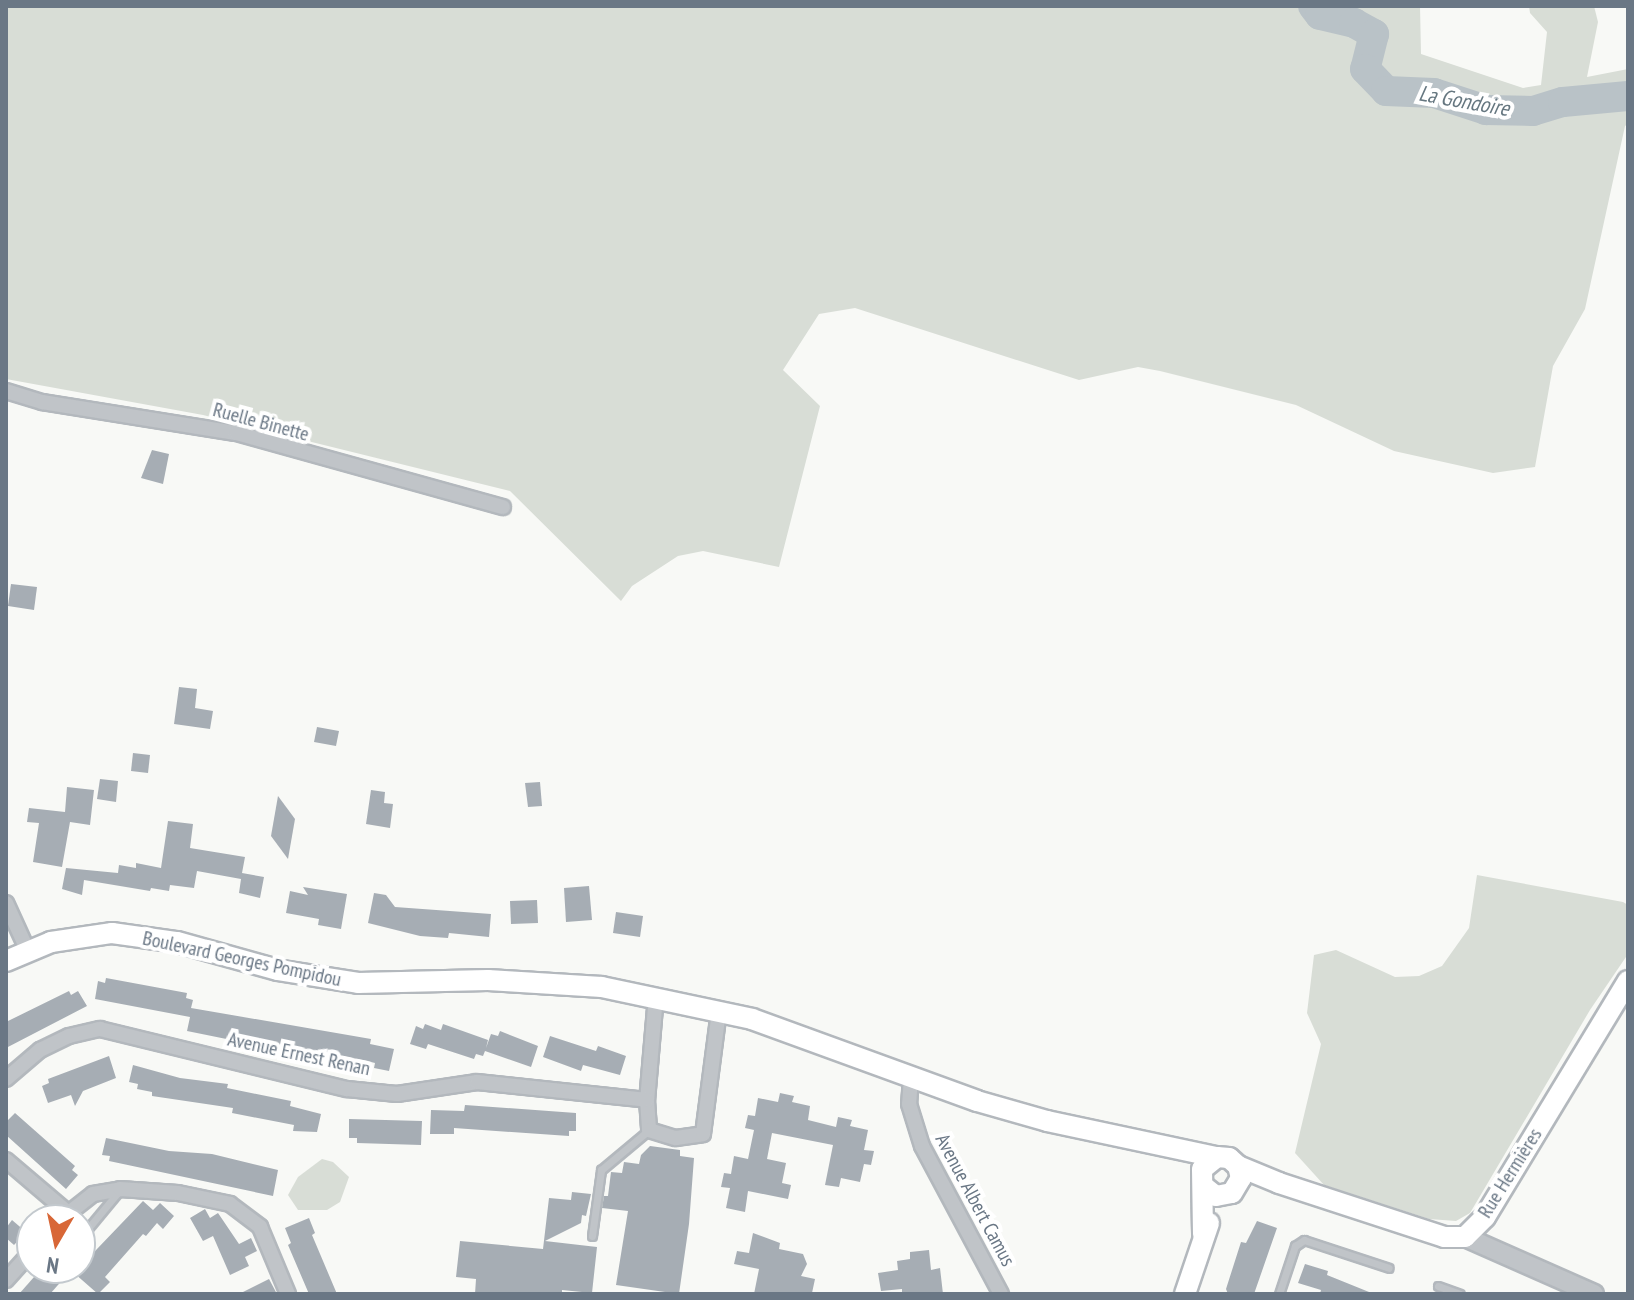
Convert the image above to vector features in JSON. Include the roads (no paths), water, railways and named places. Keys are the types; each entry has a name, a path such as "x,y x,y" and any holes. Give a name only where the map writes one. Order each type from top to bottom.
{"main road":[{"name":"Boulevard Georges Pompidou","path":"6,961 27,949 51,942 112,933 177,942 277,970 358,983 488,980 602,987 719,1010 780,1028 911,1077 1047,1121 1217,1157"},
{"name":"Rue Hermières","path":"1238,1166 1279,1183 1444,1237 1465,1237 1485,1217 1628,981"},
{"path":"1151,1142 1202,1180 1216,1196 1279,1183"},
{"path":"1185,1294 1203,1234 1202,1180 1206,1164 1217,1157 1229,1158 1238,1166 1241,1178 1203,1234"}],"street":[{"name":"Ruelle Binette","path":"6,391 42,402 236,433 503,507"},
{"path":"6,903 27,949"},
{"path":"664,998 647,1100 649,1130 676,1138 703,1134 719,1010"},
{"name":"Avenue Ernest Renan","path":"6,1079 40,1050 69,1036 100,1029 347,1089 397,1094 477,1082 647,1100"},
{"name":"Avenue Albert Camus","path":"911,1077 909,1104 922,1146 1001,1294"},
{"path":"6,1160 51,1204"},
{"path":"79,1204 93,1194 120,1189 178,1193 230,1204 260,1227 288,1294"},
{"path":"1465,1237 1592,1294"}],"lane":[{"path":"592,1236 601,1170 649,1130"},
{"path":"96,1218 120,1189"},
{"path":"1279,1294 1295,1246 1304,1240 1389,1268"},
{"path":"1438,1286 1460,1294"}],"waterway":[{"name":"La Gondoire","path":"1313,6 1320,15 1354,23 1374,34 1365,69 1386,91 1434,93 1486,110 1533,111 1563,102 1628,96"}]}
